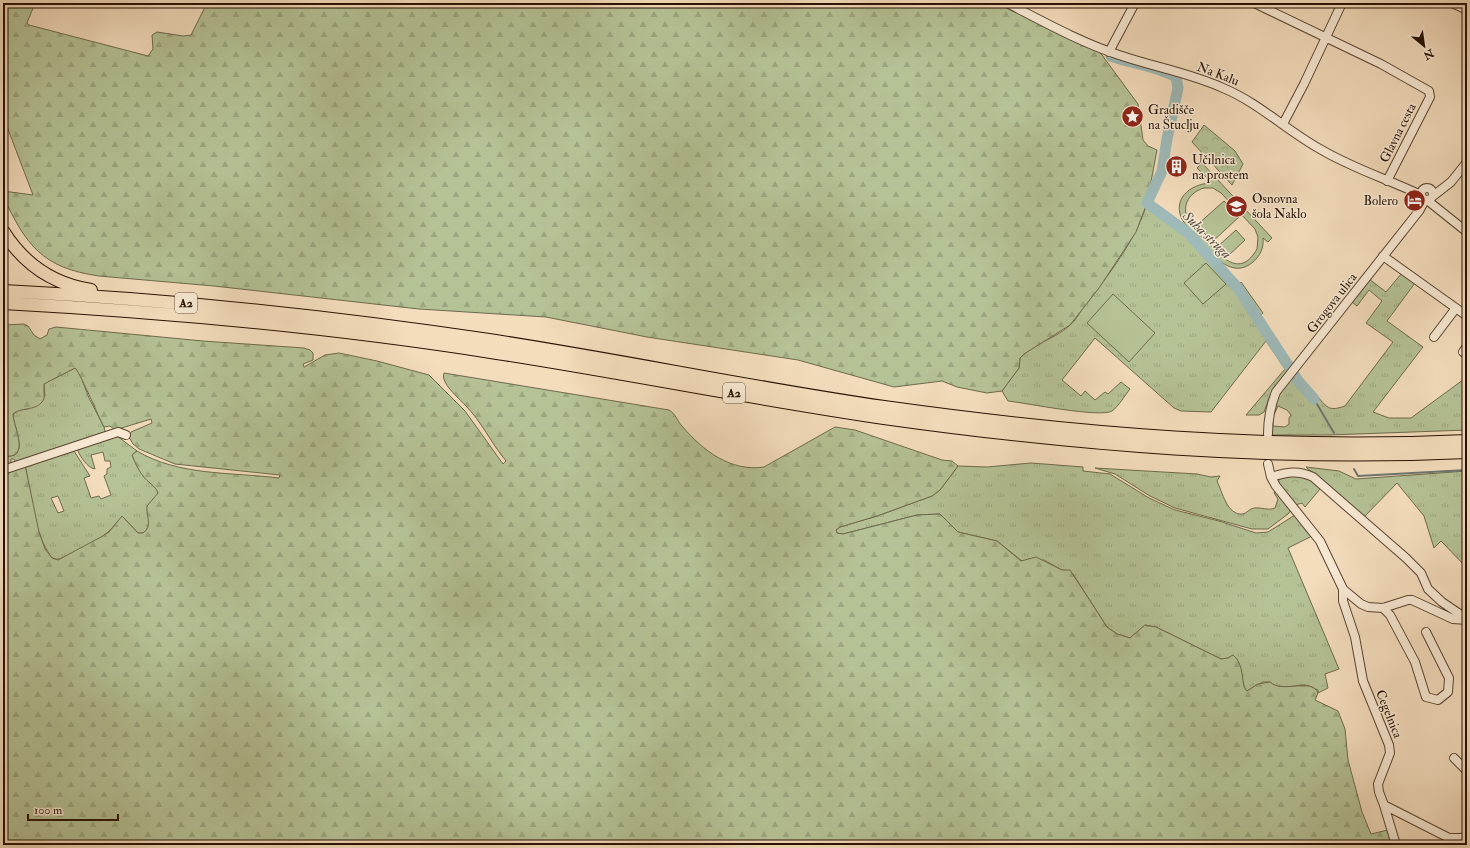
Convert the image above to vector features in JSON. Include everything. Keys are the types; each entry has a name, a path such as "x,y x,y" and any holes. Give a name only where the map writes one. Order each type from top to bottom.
{"highway":[{"path":"3,231 20,254 35,268 70,286 97,290 110,297"},
{"name":"A2","path":"3,291 110,297 254,310 410,328 557,351 882,406 1087,431 1263,442 1351,443 1467,441"},
{"name":"A2","path":"3,303 112,309 259,321 354,332 503,354 882,418 1095,444 1259,454 1353,455 1467,452"}],"street":[{"name":"Na Kalu","path":"1007,3 1070,36 1109,52 1202,79 1224,88 1261,108 1317,148 1344,164 1387,182 1427,195 1440,209 1467,232"},
{"path":"1109,52 1135,3"},
{"path":"1254,3 1326,37"},
{"path":"1283,124 1342,3"},
{"path":"1452,3 1467,10"},
{"name":"Glavna cesta","path":"1326,37 1381,64 1429,92 1430,97 1387,182"},
{"path":"1116,40 1118,49 1130,59"},
{"path":"1427,195 1444,186 1459,174 1467,162"},
{"name":"Grogova ulica","path":"1268,434 1270,407 1276,392 1419,211 1427,195"},
{"path":"1383,256 1467,316"},
{"path":"1434,337 1456,308"},
{"path":"3,470 118,432 126,435"},
{"name":"Cegelnica","path":"1268,464 1271,477 1281,494 1320,541 1342,589 1343,601 1355,636 1363,681 1390,745 1390,753 1378,784 1379,792 1396,845"},
{"name":"Cegelnica","path":"1271,477 1292,472 1302,472 1313,477 1406,558 1421,573 1428,589 1467,620"},
{"name":"Cegelnica","path":"1342,589 1361,604 1368,607 1383,608 1412,600 1453,619 1467,620"},
{"path":"1383,608 1390,615 1415,662 1426,696 1438,700 1448,692 1449,678 1426,632"},
{"path":"1454,758 1467,771"},
{"path":"1384,805 1449,838 1461,838 1467,836"}],"green space":[{"path":"3,3 35,3 27,23 29,25 148,56 153,49 152,35 157,32 183,36 191,35 207,3 1000,3 1070,39 1099,51 1138,104 1143,140 1148,146 1157,150 1147,203 1136,232 1099,288 1070,325 1024,354 1020,358 1019,368 1002,391 987,393 957,387 942,381 894,387 798,360 647,337 546,317 419,309 214,286 99,276 63,267 50,260 28,241 11,213 3,196 3,191 33,195 3,116"},
{"path":"1204,125 1235,151 1243,164 1232,185 1192,142"},
{"path":"1202,163 1272,238 1268,242 1263,238 1263,245 1260,254 1253,262 1245,267 1230,267 1217,259 1190,230 1181,217 1179,210 1180,203 1187,192 1198,185 1212,183 1197,168","holes":["1204,188 1213,188 1221,193 1255,229 1258,237 1257,249 1251,258 1244,263 1237,264 1224,258 1189,222 1186,214 1186,204 1188,200 1199,190"]},
{"path":"1224,201 1239,217 1212,242 1197,225"},
{"path":"1147,203 1188,233 1237,287 1241,282 1263,313 1260,316 1252,306 1251,307 1290,370 1270,396 1264,412 1259,415 1246,415 1285,369 1266,341 1211,412 1181,411 1174,408 1095,338 1062,380 1081,396 1085,391 1095,400 1105,392 1108,394 1121,382 1130,389 1115,409 1105,413 1093,413 1008,401 1002,391 1019,368 1020,358 1032,348 1057,334 1074,322 1129,244"},
{"path":"1236,230 1245,240 1227,257 1217,247"},
{"path":"1206,263 1226,284 1203,304 1184,283"},
{"path":"1402,273 1415,283 1387,321 1423,347 1373,412 1389,418 1411,418 1467,377 1467,430 1329,435 1271,435 1272,418 1276,402 1283,388 1295,376 1310,398 1318,397 1324,404 1333,409 1345,406 1393,342 1366,323 1382,301 1369,290 1357,306 1352,302 1369,279 1386,292","holes":["1278,406 1287,410 1291,415 1289,418 1289,424 1285,427 1273,426 1273,417"]},
{"path":"1113,294 1155,333 1129,362 1087,323"},
{"path":"24,324 28,326 34,335 40,339 47,335 49,329 56,327 203,341 304,348 313,353 313,360 303,364 304,367 325,355 339,353 377,361 429,375 465,411 503,464 506,461 476,418 447,386 444,373 669,410 699,444 718,458 740,466 752,468 764,467 835,427 855,430 942,460 952,461 958,466 940,490 932,496 877,516 840,527 836,530 837,533 843,534 917,515 940,514 958,532 997,541 1021,561 1036,557 1062,570 1070,570 1107,627 1117,634 1130,638 1145,625 1156,627 1221,659 1228,658 1233,655 1240,665 1244,685 1247,691 1258,684 1270,682 1282,687 1309,686 1314,688 1318,693 1315,700 1338,711 1345,729 1348,760 1362,812 1371,834 1388,830 1393,845 3,845 3,472 25,465 39,532 45,549 52,558 58,560 109,532 122,516 138,533 143,533 146,530 148,527 147,506 158,493 143,476 137,466 132,455 137,451 170,465 188,469 206,472 279,478 280,475 175,464 139,449 133,444 129,437 131,432 152,423 151,419 115,430 110,426 104,427 81,377 75,368 44,384 44,399 38,406 21,410 13,414 19,441 19,448 17,453 12,456 3,456 3,325"},
{"path":"75,368 79,372 89,398 104,427 106,435 16,463 14,459 11,459 11,464 3,467 3,456 12,456 17,453 19,448 19,441 13,414 19,410 28,409 45,396 44,384"},
{"path":"117,436 137,451 132,455 137,466 158,491 158,493 149,507 148,525 146,531 143,533 138,533 124,518 99,539 75,552 56,559 52,558 46,548 37,525 25,465 70,450 74,451 90,476 84,478 91,498 99,496 101,499 111,495 104,476 107,474 107,469 111,467 110,461 105,461 103,452 91,455 95,469 92,468 84,461 77,449","holes":["58,496 64,511 58,513 51,498"]},
{"path":"1031,463 1083,467 1083,471 1110,474 1149,498 1175,510 1219,521 1256,533 1268,532 1295,515 1312,536 1288,548 1339,669 1325,674 1328,688 1318,693 1318,690 1307,685 1282,687 1274,685 1270,682 1263,682 1247,691 1244,685 1241,670 1233,655 1228,658 1221,659 1156,627 1145,625 1130,638 1117,634 1107,627 1073,574 1044,560 1022,561 997,541 958,532 940,514 917,515 843,534 836,533 836,530 840,527 877,516 932,496 940,490 958,466 987,467"},
{"path":"1306,467 1339,471 1356,479 1467,471 1467,568 1441,541 1434,548 1424,516 1397,483 1364,517"},
{"path":"1095,468 1197,474 1211,477 1220,476 1217,481 1223,496 1229,507 1237,514 1246,513 1254,508 1275,508 1278,499 1274,493 1276,490 1291,510 1268,529 1252,529 1175,508 1150,496 1115,474"},
{"path":"1289,475 1309,478 1320,489 1305,507 1302,503 1295,505 1278,482 1280,479"}],"waterway":[{"name":"Suha struga","path":"1111,56 1162,70 1176,77 1178,88 1162,171 1147,203 1188,233 1237,287 1299,382 1314,399"},
{"path":"1314,399 1334,433"},
{"path":"1354,469 1358,476 1467,470"}],"place":[{"name":"Gradišče na Štuclju","path":"1133,117"},
{"name":"Učilnica na prostem","path":"1177,167"},
{"name":"Bolero","path":"1414,201"},
{"name":"Osnovna šola Naklo","path":"1236,206"}]}
